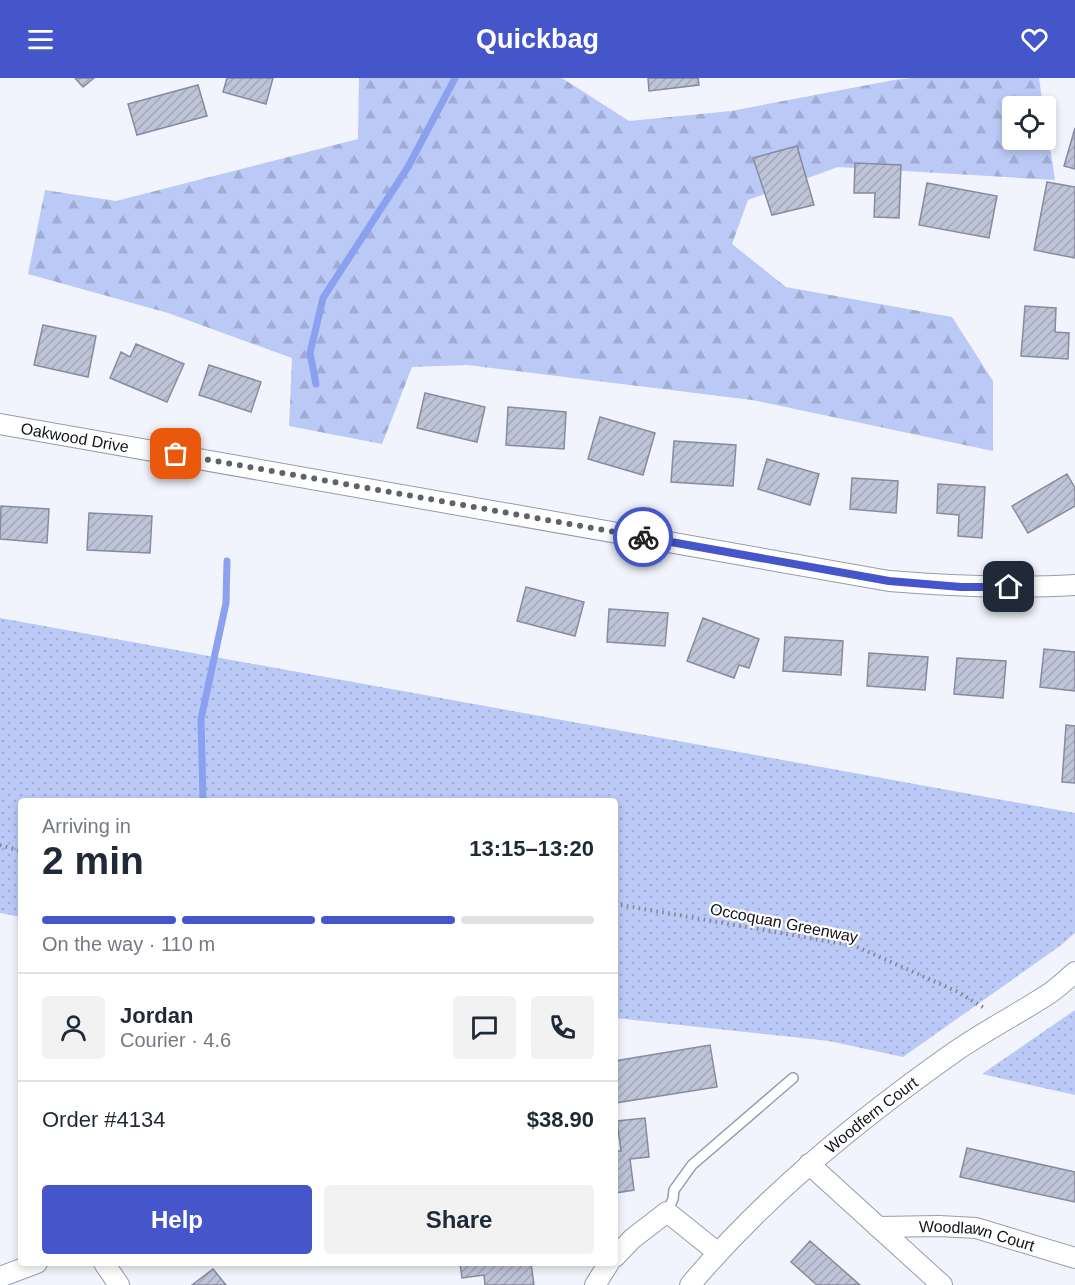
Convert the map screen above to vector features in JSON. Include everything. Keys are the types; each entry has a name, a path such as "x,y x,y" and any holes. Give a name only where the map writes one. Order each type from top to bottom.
{"street":[{"name":"Oakwood Drive","path":"0,424 889,581 961,587 1075,585"},
{"name":"Woodfern Court","path":"690,1285 717,1252 756,1213 809,1164 881,1105 956,1051 1048,994 1075,972"},
{"name":"Woodlawn Court","path":"809,1164 942,1285"},
{"path":"618,1254 632,1239 667,1212 717,1252"},
{"name":"Woodlawn Court","path":"878,1227 976,1228 1075,1258"},
{"path":"0,1277 29,1266"},
{"path":"106,1266 118,1285"},
{"path":"595,1285 607,1266"}],"lane":[{"path":"667,1212 674,1190 692,1166 793,1078"}],"path":[{"path":"0,845 18,850"},
{"name":"Occoquan Greenway","path":"618,905 855,946 956,992 1004,1020"}],"green space":[{"path":"359,78 562,78 629,121 731,111 911,78 1039,78 1042,96 1002,96 1002,150 1050,150 1055,180 838,167 748,200 732,244 786,287 952,317 993,381 993,451 752,400 467,365 412,367 382,444 289,426 292,358 168,313 28,274 45,190 116,201 358,139"},
{"path":"0,618 1075,813 1075,933 903,1057 829,1041 618,1018 618,798 18,798 18,916 0,913"},
{"path":"1075,1010 1075,1095 982,1074"}],"building":[{"path":"75,78 94,78 83,87"},
{"path":"227,78 273,78 266,104 223,92"},
{"path":"648,78 698,78 699,85 649,91"},
{"path":"198,85 207,116 137,135 128,104"},
{"path":"1075,128 1075,169 1064,166"},
{"path":"797,146 814,205 772,215 753,158"},
{"path":"855,163 901,165 899,218 874,217 875,193 854,193"},
{"path":"1047,182 1075,187 1075,258 1034,250"},
{"path":"927,183 997,196 989,238 919,225"},
{"path":"1025,306 1056,308 1055,332 1069,333 1068,359 1021,356"},
{"path":"43,325 96,336 88,377 34,365"},
{"path":"136,344 184,364 167,402 110,378 121,352 130,357"},
{"path":"209,365 261,382 251,412 199,395"},
{"path":"425,393 485,407 477,442 417,428"},
{"path":"508,407 566,412 564,449 506,445"},
{"path":"600,417 655,433 643,475 588,459"},
{"path":"674,441 736,445 733,486 671,482"},
{"path":"767,459 819,474 810,505 758,489"},
{"path":"1067,474 1075,488 1075,506 1028,533 1012,506"},
{"path":"852,478 898,481 896,513 850,509"},
{"path":"938,484 985,487 982,538 958,536 959,515 937,513"},
{"path":"1,506 49,509 47,543 0,539"},
{"path":"89,513 152,516 150,553 87,550"},
{"path":"526,587 584,602 575,636 517,621"},
{"path":"609,609 668,613 665,646 607,642"},
{"path":"703,618 759,639 749,668 739,665 734,678 687,661"},
{"path":"785,637 843,641 841,675 783,671"},
{"path":"1044,649 1075,652 1075,691 1040,687"},
{"path":"869,653 928,657 925,690 867,686"},
{"path":"957,658 1006,661 1003,698 954,694"},
{"path":"1066,725 1075,726 1075,783 1062,782"},
{"path":"710,1045 717,1087 618,1103 618,1060"},
{"path":"645,1118 649,1157 630,1159 634,1190 618,1193 618,1151 621,1151 618,1121"},
{"path":"967,1148 1075,1172 1075,1202 960,1177"},
{"path":"810,1241 860,1285 817,1285 791,1262"},
{"path":"460,1266 531,1266 534,1285 485,1285 484,1275 462,1278"},
{"path":"213,1269 226,1285 192,1285"}],"waterway":[{"path":"316,384 310,353 323,298 408,167 455,78"},
{"path":"203,798 201,719 226,603 227,561"}],"way so far":[{"path":"176,454 643,537"}],"route":[{"path":"643,537 889,581 961,587 1009,587"}]}
